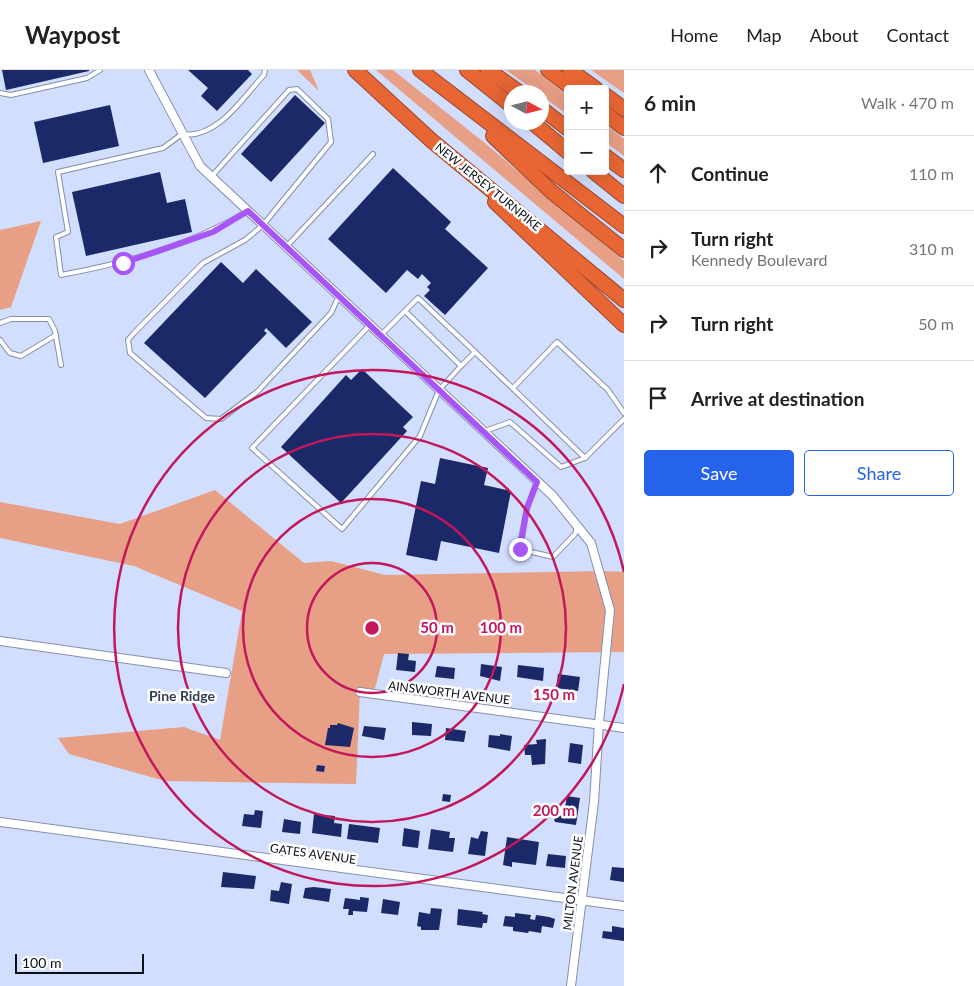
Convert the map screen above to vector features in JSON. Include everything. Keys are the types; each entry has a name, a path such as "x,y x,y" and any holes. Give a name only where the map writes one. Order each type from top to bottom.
{"highway":[{"name":"NEW JERSEY TURNPIKE","path":"354,70 432,141 624,300"},
{"path":"420,70 624,226"},
{"path":"467,70 504,100"},
{"path":"488,70 509,85"},
{"path":"548,70 568,85"},
{"path":"570,70 591,85"},
{"path":"449,94 552,192 624,250"},
{"path":"609,98 624,109"},
{"path":"549,114 564,126"},
{"path":"609,117 624,128"},
{"path":"542,130 564,149"},
{"path":"432,141 442,154 624,325"},
{"path":"609,159 624,170"},
{"path":"598,175 624,196"}],"street":[{"name":"MILTON AVENUE","path":"149,70 200,166 537,482 578,526 591,543 610,610 598,723 594,802 571,986"},
{"path":"0,641 226,673"},
{"name":"AINSWORTH AVENUE","path":"360,692 624,728"},
{"name":"GATES AVENUE","path":"0,822 624,906"}],"lane":[{"path":"0,93 11,95 87,78 100,70"},
{"path":"248,211 213,232 156,252 123,263 62,275 56,237 68,232 58,172 163,148 182,134 197,135 218,125 264,75 265,70"},
{"path":"212,176 289,90 297,89 328,119 331,142 263,225 245,240 203,263 128,340 130,353 206,418 221,419 256,392 332,313 339,296"},
{"path":"286,247 373,154"},
{"path":"381,335 418,298 585,458"},
{"path":"405,311 461,366"},
{"path":"0,324 11,318 49,319 56,335 61,365"},
{"path":"370,325 252,448 342,529 420,436 439,390 475,352"},
{"path":"0,340 10,353 21,356 56,335"},
{"path":"513,388 557,342 608,390 624,413"},
{"path":"484,432 510,422 562,467 585,458 624,419"},
{"path":"537,482 527,508 520,549 554,556 575,534 578,526"}],"shaded area":[{"path":"297,70 310,70 319,91"},
{"path":"376,70 393,70 486,144 624,261 624,279"},
{"path":"506,70 535,70 564,93 564,112 549,101 549,85 527,85"},
{"path":"591,70 624,70 624,93"},
{"path":"609,127 624,139 624,156 609,145"},
{"path":"41,221 11,307 0,310 0,230"},
{"path":"215,490 304,563 331,561 385,575 624,572 624,652 384,654 374,692 360,691 356,784 165,781 69,754 58,738 184,727 220,740 242,611 134,566 0,538 0,502 120,524"}],"building":[{"path":"2,70 89,70 89,71 6,90"},
{"path":"188,70 248,70 252,74 217,111 201,96 208,88"},
{"path":"295,95 325,123 271,182 241,154"},
{"path":"110,105 119,146 43,163 34,122"},
{"path":"393,168 451,222 445,229 488,268 445,315 424,296 430,290 427,287 431,283 422,274 418,279 407,270 386,293 328,239"},
{"path":"160,172 167,203 185,199 192,232 86,256 72,192"},
{"path":"221,262 243,283 256,269 312,322 286,348 266,328 264,331 267,333 205,398 144,343"},
{"path":"362,369 413,417 403,427 407,431 341,503 281,447 346,375 351,380"},
{"path":"440,458 488,468 484,485 511,491 499,553 441,541 437,561 406,555 421,481 435,484"},
{"path":"398,653 409,654 408,660 416,661 415,672 396,670"},
{"path":"481,664 502,667 500,681 480,676"},
{"path":"518,665 544,668 543,681 517,677"},
{"path":"437,666 455,668 454,679 435,677"},
{"path":"558,674 580,677 578,691 556,688"},
{"path":"412,722 432,724 431,736 412,735"},
{"path":"338,723 354,728 350,747 325,745 328,728 330,728 330,725 337,725"},
{"path":"364,726 386,728 384,740 362,736"},
{"path":"446,728 466,731 464,742 445,740"},
{"path":"500,734 512,736 510,751 488,747 489,735 500,736"},
{"path":"546,739 545,764 532,765 531,755 525,755 524,745 537,744 536,740"},
{"path":"570,743 583,745 581,764 568,762"},
{"path":"317,765 325,766 324,772 316,771"},
{"path":"443,794 451,795 450,802 442,801"},
{"path":"567,796 580,798 576,825 555,822 554,819 564,814"},
{"path":"255,810 263,811 261,828 242,826 244,814 254,815"},
{"path":"314,814 335,816 334,823 342,824 341,837 312,833"},
{"path":"284,819 301,822 300,834 282,832"},
{"path":"349,824 380,828 378,843 347,839"},
{"path":"404,828 420,831 418,848 402,846"},
{"path":"431,829 450,832 449,838 455,838 453,852 428,849"},
{"path":"481,831 488,832 485,856 468,854 471,837 478,839"},
{"path":"507,837 539,842 536,865 512,862 512,867 503,865"},
{"path":"548,854 566,856 565,868 546,866"},
{"path":"612,867 624,868 624,882 610,880"},
{"path":"223,872 256,876 254,889 221,887"},
{"path":"281,882 292,884 289,904 270,901 271,890 279,891"},
{"path":"305,888 331,889 329,902 303,898"},
{"path":"360,897 369,898 367,912 353,911 353,915 348,915 349,909 343,909 345,898 360,900"},
{"path":"383,899 400,902 398,915 381,913"},
{"path":"431,908 442,909 439,930 421,930 421,927 417,926 419,912 430,914"},
{"path":"458,909 483,912 482,914 488,915 487,923 483,923 482,928 457,925"},
{"path":"515,913 531,915 530,919 535,920 536,915 555,919 553,928 542,926 541,933 529,931 528,933 513,931 513,927 503,926 505,916 515,917"},
{"path":"612,926 624,928 624,941 602,938 603,931 612,932"}],"district":[{"name":"Pine Ridge","path":"182,696"}],"route":[{"path":"123,263 213,232 248,211 537,482 527,508 520,549"}]}
